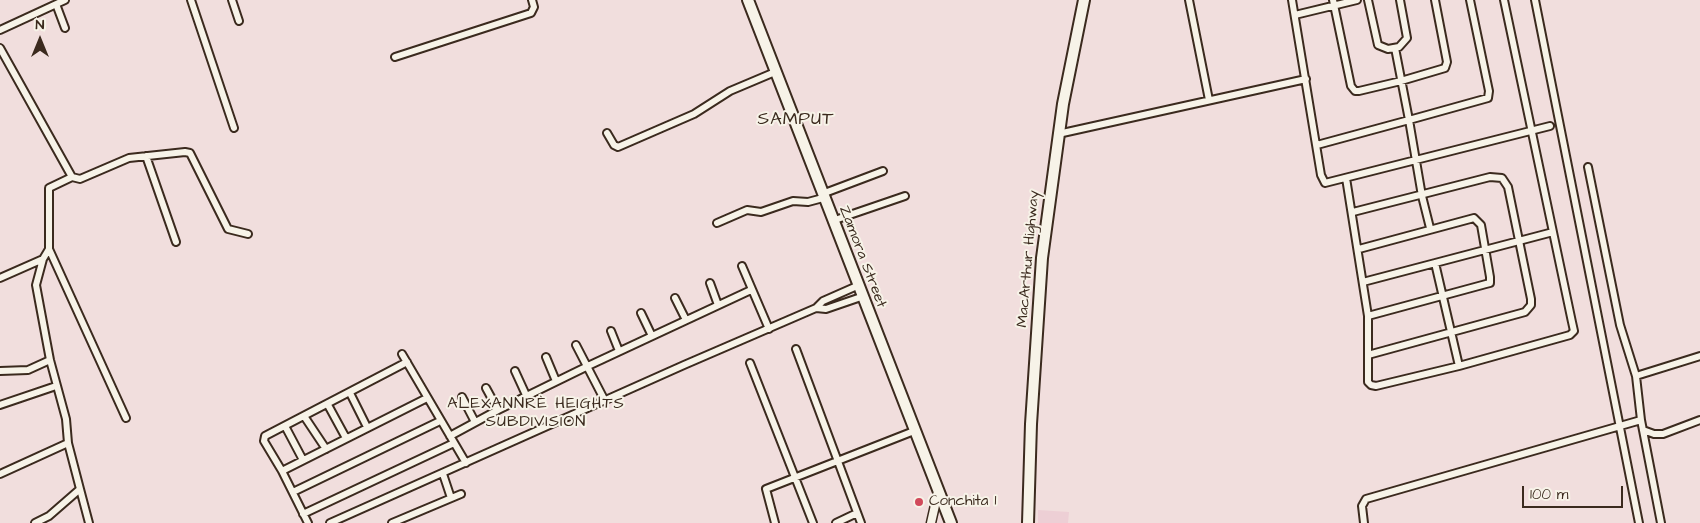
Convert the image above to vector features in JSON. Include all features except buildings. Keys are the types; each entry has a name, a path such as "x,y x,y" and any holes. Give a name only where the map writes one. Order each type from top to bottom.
{"main road":[{"name":"Zamora Street","path":"748,0 861,297 951,523"},
{"name":"MacArthur Highway","path":"1028,523 1031,424 1042,258 1058,134 1084,0"}],"street":[{"path":"0,30 65,0"},
{"path":"191,0 234,128"},
{"path":"232,0 239,21"},
{"path":"395,57 531,13 534,7 532,0"},
{"path":"1189,0 1209,100"},
{"path":"1292,0 1323,181 1325,183 1550,126"},
{"path":"1295,14 1333,3 1357,0"},
{"path":"1368,0 1378,45 1385,49 1403,45 1408,38 1400,0"},
{"path":"1333,3 1352,89 1359,91 1401,82 1446,66 1436,0"},
{"path":"1317,145 1488,98 1489,91 1470,0"},
{"path":"1346,178 1353,212 1368,316 1368,382 1376,386 1458,366 1564,338 1574,330 1504,0"},
{"path":"1536,0 1639,523"},
{"path":"56,4 65,28"},
{"path":"0,48 72,177"},
{"path":"1395,48 1422,196 1430,228"},
{"path":"608,133 614,145 618,147 694,114 730,91 775,72"},
{"path":"1058,134 1306,78"},
{"path":"126,418 49,249 49,188 72,177 80,179 122,161 146,156 190,153 228,229 248,234"},
{"path":"146,156 176,242"},
{"path":"1588,167 1620,325 1636,376 1641,420 1661,523"},
{"path":"717,223 748,210 761,212 793,201 811,201 883,171"},
{"path":"1353,212 1422,196 1490,177 1502,178 1508,187 1531,299 1529,309 1368,355"},
{"path":"832,220 905,196"},
{"path":"1358,249 1430,228 1474,218 1480,225 1490,283 1444,297 1368,316"},
{"path":"1362,282 1552,232"},
{"path":"49,249 43,259 36,286 50,360 66,419 68,443 89,523"},
{"path":"0,278 43,259"},
{"path":"1435,263 1452,332 1458,366"},
{"path":"742,266 769,329"},
{"path":"710,283 718,305"},
{"path":"330,523 816,308 823,301 857,286"},
{"path":"450,436 526,395 752,290"},
{"path":"844,291 848,301"},
{"path":"816,308 826,309 861,297"},
{"path":"675,298 686,320"},
{"path":"642,313 652,336"},
{"path":"612,331 620,351"},
{"path":"576,345 605,401"},
{"path":"796,349 861,523"},
{"path":"402,354 466,463"},
{"path":"1636,376 1700,356"},
{"path":"546,357 556,381"},
{"path":"0,371 28,370 50,360"},
{"path":"308,523 264,438 407,362"},
{"path":"750,363 813,523"},
{"path":"515,371 526,395"},
{"path":"0,405 56,386"},
{"path":"486,388 498,410"},
{"path":"350,393 367,427"},
{"path":"282,471 427,398"},
{"path":"462,398 475,422"},
{"path":"328,405 346,438"},
{"path":"304,416 326,448"},
{"path":"1364,523 1362,506 1366,500 1641,420"},
{"path":"1643,430 1654,434 1663,434 1700,420"},
{"path":"293,492 440,421"},
{"path":"285,426 303,460"},
{"path":"775,523 766,489 914,431"},
{"path":"0,474 68,443"},
{"path":"304,514 454,443"},
{"path":"443,474 451,498"},
{"path":"35,523 49,516 80,489"},
{"path":"932,523 938,492"},
{"path":"392,523 461,494"},
{"path":"836,523 857,513"}],"shaded area":[{"path":"1038,510 1069,512 1068,523 1038,523"}],"place":[{"name":"Conchita 1","path":"919,502"}],"district":[{"name":"SAMPUT","path":"796,120"},
{"name":"ALEXANNRÈ HEIGHTS SUBDIVISION","path":"536,414"}]}
